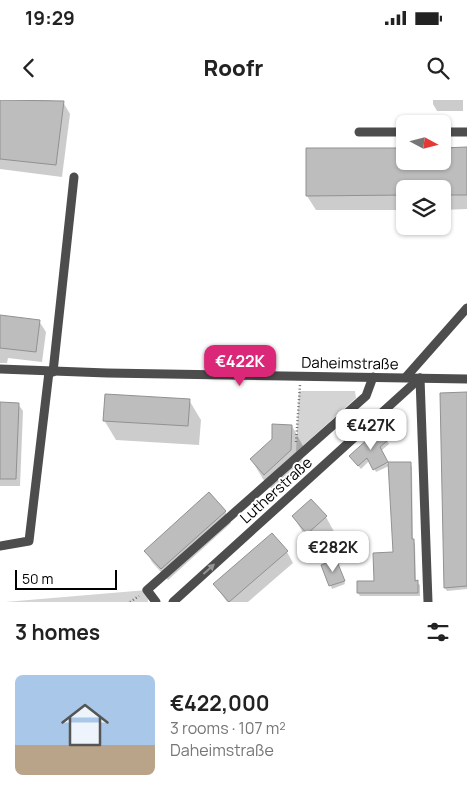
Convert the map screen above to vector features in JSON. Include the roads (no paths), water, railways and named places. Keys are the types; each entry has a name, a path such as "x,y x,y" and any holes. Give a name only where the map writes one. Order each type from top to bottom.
{"street":[{"path":"359,132 396,132"},
{"path":"451,132 467,132"},
{"path":"0,546 29,541 74,177"},
{"path":"406,378 467,308"},
{"name":"Daheimstraße","path":"0,369 51,372 467,379"},
{"name":"Lutherstraße","path":"156,602 147,590 366,396 373,377"},
{"path":"420,378 428,602"},
{"name":"Lutherstraße","path":"173,602 420,378"}]}
